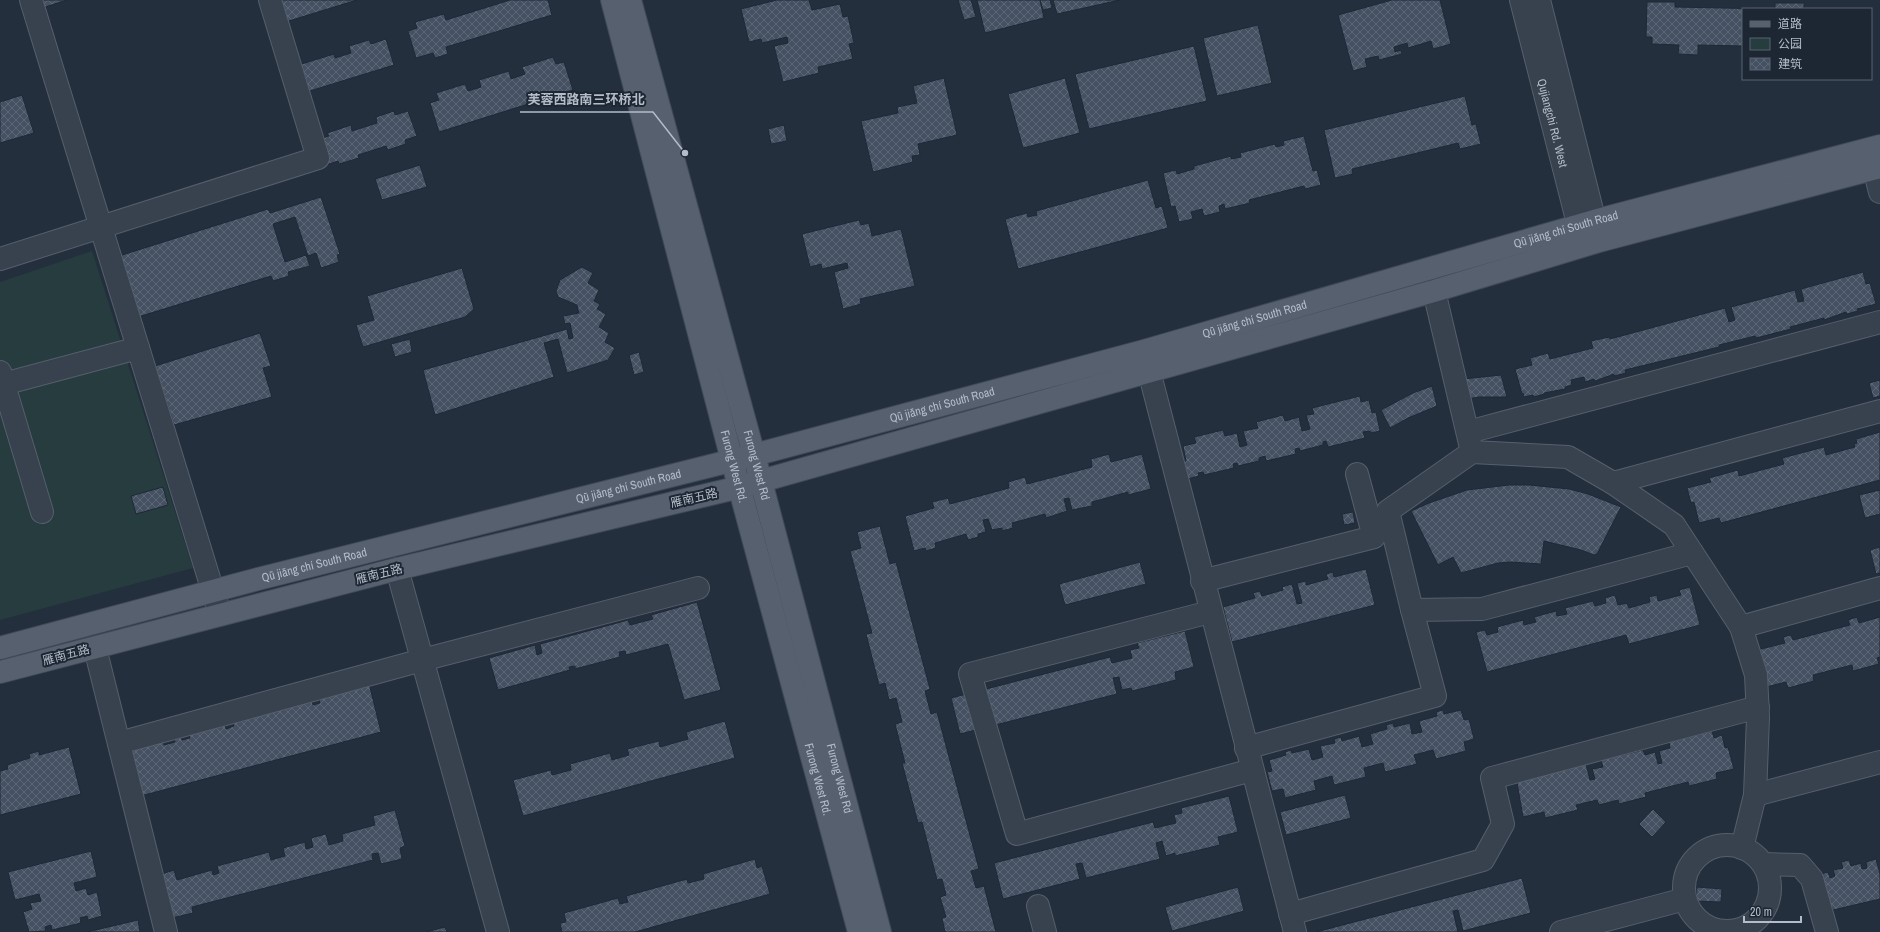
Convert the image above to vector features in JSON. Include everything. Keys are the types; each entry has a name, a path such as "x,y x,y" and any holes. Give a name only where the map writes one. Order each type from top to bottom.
{"main road":[{"name":"Furong West Rd.","path":"612,0 732,460 750,484 859,932"},
{"name":"Furong West Rd","path":"630,0 754,455 750,484 880,932"},
{"name":"Qū jiāng chí South Road","path":"750,484 1434,291 1589,234 1880,146"},
{"name":"Qū jiāng chí South Road","path":"0,648 213,591 754,455 1589,234 1877,168"},
{"name":"雁南五路","path":"0,672 397,569 750,484"}],"street":[{"path":"31,0 220,614"},
{"path":"0,259 318,158 270,0"},
{"name":"Qujiangchi Rd. West","path":"1521,0 1589,234"},
{"name":"Qujiangchi Rd. West","path":"1539,0 1589,234"},
{"path":"1877,168 1880,192"},
{"path":"1434,291 1470,442"},
{"path":"1246,748 1435,696 1388,511 1470,442 1880,322"},
{"path":"42,512 1,381 138,348"},
{"path":"1149,371 1252,770 1290,926 1483,860 1503,824 1492,778 1758,707"},
{"path":"1613,483 1880,411"},
{"path":"1470,442 1568,457 1613,483 1674,525 1741,627 1756,675 1758,707 1755,795 1742,848"},
{"path":"1202,581 1374,537 1357,474"},
{"path":"1412,610 1482,609 1692,553"},
{"path":"397,569 498,932"},
{"path":"118,743 422,660 698,588"},
{"path":"1741,627 1880,588"},
{"path":"1210,612 970,674 1017,834 1252,770"},
{"path":"94,648 166,932"},
{"path":"1755,795 1880,762"},
{"path":"1727,845 1742,848 1755,856 1763,864 1767,872 1770,886 1768,900 1762,913 1751,924 1743,928 1728,931 1693,925 1684,892 1687,870 1696,858 1712,847 1727,845"},
{"path":"1763,864 1800,865 1812,879 1827,932"},
{"path":"1561,932 1686,900"},
{"path":"1038,906 1045,932"}],"green space":[{"path":"92,251 193,568 0,620 0,282"}],"building":[{"path":"30,0 67,0 33,11"},
{"path":"271,0 357,0 279,24"},
{"path":"510,0 548,0 552,15 446,47 448,54 435,58 433,53 416,58 408,31 417,28 415,22 444,14 446,20"},
{"path":"777,0 809,0 812,10 840,4 843,17 848,16 854,43 849,44 853,59 818,67 819,73 783,82 774,46 788,43 787,37 762,43 761,39 749,42 741,9"},
{"path":"958,0 971,0 976,17 964,20"},
{"path":"977,0 1040,0 1044,18 985,33"},
{"path":"1040,0 1050,0 1052,8 1043,10"},
{"path":"1053,0 1120,0 1057,14"},
{"path":"1392,0 1440,0 1451,44 1433,49 1431,41 1408,48 1407,43 1394,47 1395,52 1401,50 1402,54 1379,60 1378,56 1365,59 1367,67 1353,71 1338,15"},
{"path":"1647,2 1675,2 1675,7 1742,8 1742,46 1698,45 1698,55 1678,54 1679,45 1652,44 1652,37 1646,37"},
{"path":"1775,3 1804,3 1804,8 1775,8"},
{"path":"1258,25 1272,83 1217,96 1203,38"},
{"path":"386,39 394,65 300,94 292,67 334,54 335,58 351,53 349,46 369,40 371,44"},
{"path":"1194,46 1207,101 1089,129 1075,74"},
{"path":"553,57 556,64 564,62 573,90 439,132 430,103 439,100 436,93 465,84 468,91 481,87 479,80 509,71 511,79 525,74 522,67"},
{"path":"944,78 957,135 918,144 920,155 912,156 913,162 873,172 861,121 898,113 897,107 917,103 913,86"},
{"path":"1065,78 1080,133 1023,148 1008,94"},
{"path":"22,95 34,133 0,143 0,102"},
{"path":"1465,96 1472,125 1476,124 1481,144 1460,149 1458,143 1352,169 1353,174 1335,178 1324,130"},
{"path":"394,111 395,115 408,111 417,136 405,140 406,144 388,150 386,146 358,155 359,158 339,164 338,161 323,166 315,140 329,136 327,133 351,125 352,131 377,123 376,117"},
{"path":"784,125 787,141 771,144 768,129"},
{"path":"1304,136 1313,171 1317,170 1321,185 1305,189 1304,186 1249,200 1250,203 1225,209 1224,204 1219,206 1220,212 1204,216 1202,209 1191,212 1193,219 1179,222 1175,206 1171,207 1163,173 1176,170 1177,174 1194,169 1194,166 1231,156 1231,159 1241,157 1240,153 1275,144 1276,147 1284,145 1283,141"},
{"path":"420,165 427,187 382,200 375,179"},
{"path":"1148,180 1156,208 1162,206 1168,228 1018,269 1005,219 1027,213 1028,217 1037,215 1036,211"},
{"path":"321,197 340,254 337,255 339,262 321,268 316,253 308,256 295,217 273,224 285,262 306,255 310,266 288,272 289,276 273,281 271,276 138,317 119,256 268,209 270,213"},
{"path":"859,220 861,225 869,223 872,236 901,229 915,286 860,299 861,304 843,309 834,272 848,268 847,263 822,269 821,264 810,267 802,234"},
{"path":"582,267 593,273 588,283 599,290 594,301 600,304 597,309 606,314 599,327 609,333 605,342 615,348 608,360 567,373 558,339 544,343 554,377 435,415 423,370 567,329 569,339 573,338 570,323 565,324 563,316 579,313 577,305 558,297 556,291 560,280"},
{"path":"462,268 474,309 465,317 363,347 356,325 374,320 367,296"},
{"path":"1863,272 1866,284 1870,283 1876,304 1857,309 1858,311 1847,314 1846,312 1824,320 1824,318 1790,327 1791,329 1756,338 1755,336 1719,345 1719,347 1625,370 1626,373 1614,376 1614,374 1595,381 1594,379 1585,382 1584,377 1571,380 1572,385 1565,387 1565,389 1544,393 1534,397 1533,395 1524,397 1523,393 1522,394 1515,369 1532,365 1530,358 1548,353 1550,359 1593,348 1591,341 1609,337 1610,339 1725,308 1729,322 1735,320 1731,307 1795,290 1798,302 1804,301 1801,289"},
{"path":"260,333 271,366 263,368 272,397 174,425 155,366"},
{"path":"410,339 412,352 395,357 391,344"},
{"path":"639,352 644,372 634,375 629,355"},
{"path":"1501,375 1507,397 1479,397 1461,400 1454,380"},
{"path":"1880,380 1880,396 1873,398 1869,383"},
{"path":"1432,386 1437,406 1408,418 1390,428 1381,410 1413,393"},
{"path":"1360,396 1361,402 1369,400 1372,413 1376,412 1380,431 1371,433 1370,431 1363,432 1365,438 1328,447 1326,441 1323,442 1323,445 1300,451 1299,448 1295,449 1296,454 1266,461 1265,456 1259,458 1259,461 1238,466 1237,463 1233,464 1234,468 1204,475 1203,472 1198,473 1199,476 1187,479 1183,462 1186,461 1183,446 1196,443 1194,437 1223,430 1225,436 1237,433 1240,447 1247,445 1243,431 1258,428 1256,422 1283,415 1285,421 1299,417 1302,431 1310,429 1306,415 1314,414 1312,408"},
{"path":"1880,432 1880,480 1721,523 1719,518 1699,523 1694,502 1691,503 1687,488 1711,482 1709,478 1738,470 1739,476 1784,464 1782,458 1824,447 1826,455 1855,447 1854,444 1857,443 1856,439"},
{"path":"1109,454 1111,462 1142,454 1151,489 1128,495 1128,492 1092,502 1092,506 1072,510 1069,498 1064,499 1067,511 1046,518 1045,514 1012,523 1013,528 1002,531 1002,528 992,530 988,519 983,520 986,532 978,534 978,537 968,540 966,534 935,543 936,548 926,551 925,548 914,551 905,516 934,508 932,502 948,498 950,504 1009,488 1008,482 1025,477 1027,484 1092,467 1091,459"},
{"path":"1509,485 1529,485 1569,489 1588,494 1621,507 1597,554 1594,555 1581,550 1544,541 1541,564 1510,562 1498,563 1461,573 1453,557 1438,565 1411,511 1467,490"},
{"path":"163,487 168,505 136,514 131,496"},
{"path":"1880,490 1880,514 1865,518 1859,495"},
{"path":"1353,512 1355,523 1344,525 1342,514"},
{"path":"880,526 890,564 896,562 930,689 925,691 931,714 937,712 979,869 971,871 976,888 984,886 996,932 945,932 942,918 946,917 940,897 946,895 942,879 937,880 922,822 918,823 902,763 905,763 895,724 902,722 896,698 889,700 885,683 879,685 866,634 872,633 850,551 861,548 857,532"},
{"path":"1880,547 1880,573 1876,574 1870,550"},
{"path":"1140,562 1146,584 1065,605 1059,584"},
{"path":"1366,569 1375,605 1232,642 1223,607 1255,598 1253,593 1260,591 1262,596 1283,590 1282,587 1292,584 1297,604 1302,603 1297,583 1306,581 1306,585 1328,579 1326,574 1333,572 1334,577"},
{"path":"1690,587 1700,625 1629,644 1626,635 1487,672 1476,632 1485,630 1487,635 1498,632 1497,627 1523,620 1524,625 1536,622 1534,617 1556,611 1557,616 1567,614 1565,608 1593,601 1595,606 1606,603 1605,598 1615,595 1618,605 1627,603 1629,608 1650,602 1649,597 1657,595 1658,601 1681,595 1679,590"},
{"path":"697,602 721,690 684,700 668,644 626,655 625,651 619,652 620,657 575,669 575,666 569,667 570,670 498,690 489,658 535,645 537,655 542,653 540,644 628,620 630,625 653,619 651,615"},
{"path":"1857,617 1859,623 1880,617 1880,657 1877,658 1879,664 1853,671 1852,665 1813,675 1814,681 1788,688 1786,682 1766,687 1757,650 1785,643 1783,637 1791,635 1793,640 1850,625 1848,620"},
{"path":"1185,631 1194,667 1175,672 1176,680 1132,691 1131,688 1122,690 1119,677 1113,678 1117,694 960,734 951,698 1110,657 1112,663 1132,658 1130,650 1139,648 1137,643"},
{"path":"369,683 381,732 137,797 130,750 163,741 164,745 175,742 174,738 181,736 182,740 190,738 187,729 224,720 226,729 234,726 233,722 311,697 313,705 320,703 318,696"},
{"path":"1443,710 1444,714 1461,710 1464,720 1469,719 1474,739 1464,742 1466,751 1436,759 1433,750 1414,755 1417,764 1385,772 1383,763 1364,768 1366,777 1334,785 1332,776 1314,781 1316,790 1285,798 1283,789 1272,791 1267,772 1272,771 1269,760 1286,755 1285,752 1291,750 1292,753 1309,749 1312,760 1323,757 1320,746 1335,743 1334,739 1341,737 1342,741 1359,736 1362,747 1373,744 1370,734 1387,729 1386,725 1393,723 1394,727 1410,723 1412,734 1422,732 1419,721 1437,716 1436,712"},
{"path":"725,721 735,758 523,816 513,780 551,770 552,775 571,770 570,764 610,753 612,760 629,755 627,749 659,741 660,747 688,739 686,732"},
{"path":"1712,731 1714,738 1722,735 1725,748 1728,747 1734,769 1716,773 1717,779 1689,786 1688,782 1645,793 1646,797 1619,804 1618,800 1599,805 1597,800 1576,805 1578,810 1545,818 1544,812 1523,817 1516,777 1565,765 1566,770 1576,767 1575,763 1585,760 1590,780 1595,779 1592,769 1603,767 1601,760 1643,750 1645,755 1655,752 1658,764 1662,763 1659,751 1670,748 1669,742"},
{"path":"69,747 81,794 0,815 0,771 8,769 7,765 30,758 29,754 39,751 39,755"},
{"path":"1345,795 1351,818 1286,835 1280,812"},
{"path":"1229,796 1238,832 1218,837 1220,845 1175,856 1175,853 1166,856 1162,841 1156,843 1160,859 1086,878 1082,863 1076,864 1080,879 1003,899 994,863 1153,822 1155,828 1176,823 1174,815 1182,813 1181,808"},
{"path":"1653,809 1666,822 1652,837 1639,824"},
{"path":"395,810 405,846 400,848 402,859 381,864 378,853 372,854 373,860 192,907 193,913 172,918 156,876 174,870 177,880 212,870 213,875 219,873 217,866 269,852 271,860 285,856 283,848 305,842 306,849 313,847 311,838 326,834 329,845 343,841 342,834 375,825 373,816"},
{"path":"91,851 97,877 74,883 76,891 86,888 88,895 97,892 102,916 88,920 87,916 80,918 81,923 52,930 51,925 45,927 46,931 29,932 23,912 32,909 30,903 41,901 39,894 15,900 8,872"},
{"path":"755,859 757,868 762,866 770,894 635,932 562,932 560,923 566,922 564,913 618,898 620,904 628,902 626,896 687,879 688,883 704,879 703,874"},
{"path":"1876,859 1880,874 1880,899 1833,910 1832,907 1823,910 1818,875 1828,872 1830,878 1835,876 1833,870 1843,868 1841,862 1849,860 1851,866 1861,863 1862,869 1867,868 1866,862"},
{"path":"1522,878 1531,913 1463,931 1458,910 1453,911 1458,932 1316,932"},
{"path":"1238,887 1244,911 1172,931 1165,907"},
{"path":"1697,887 1722,889 1721,902 1696,901"},
{"path":"138,920 140,932 87,932"},
{"path":"445,927 447,932 426,932"}],"place":[{"name":"芙蓉西路南三环桥北","path":"685,153"}]}
